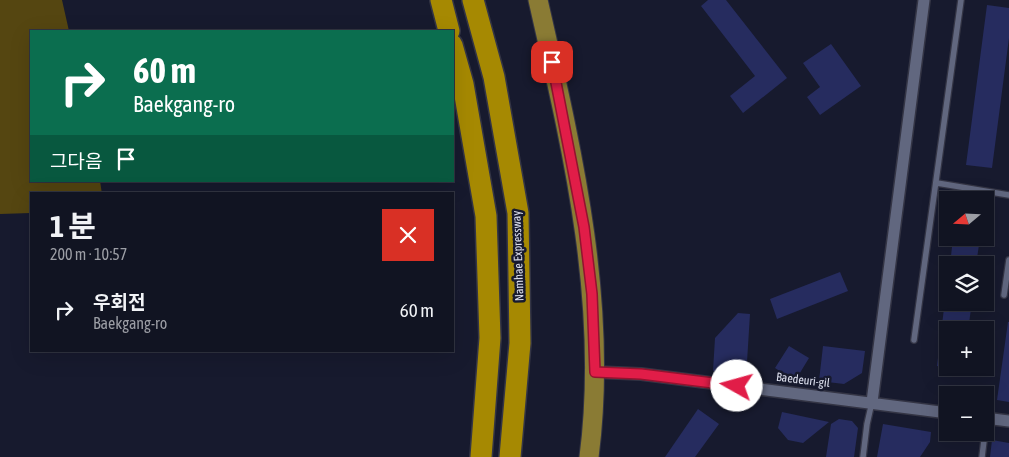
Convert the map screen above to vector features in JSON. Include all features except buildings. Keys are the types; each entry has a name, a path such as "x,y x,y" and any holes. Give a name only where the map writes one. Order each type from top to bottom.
{"highway":[{"path":"441,0 449,30"},
{"name":"Namhae Expressway","path":"474,0 494,77 518,213 520,343 510,457"},
{"path":"454,52 463,84 486,216 490,338 481,456"}],"main road":[{"path":"538,0 569,144 584,227 592,294 595,372 589,457"}],"street":[{"path":"872,402 924,0"},
{"name":"Baedeuri-gil","path":"595,372 641,374 939,412"},
{"path":"994,424 1009,421"}],"lane":[{"path":"914,340 961,0"},
{"path":"936,183 1009,195"},
{"path":"1004,295 1009,260"},
{"path":"863,457 872,402"},
{"path":"982,457 984,441"}],"shaded area":[{"path":"0,0 62,0 69,30 30,30 30,182 100,182 102,192 30,192 30,213 0,214"}],"route":[{"path":"552,62 584,227 592,294 595,372 641,374 737,386"}]}
